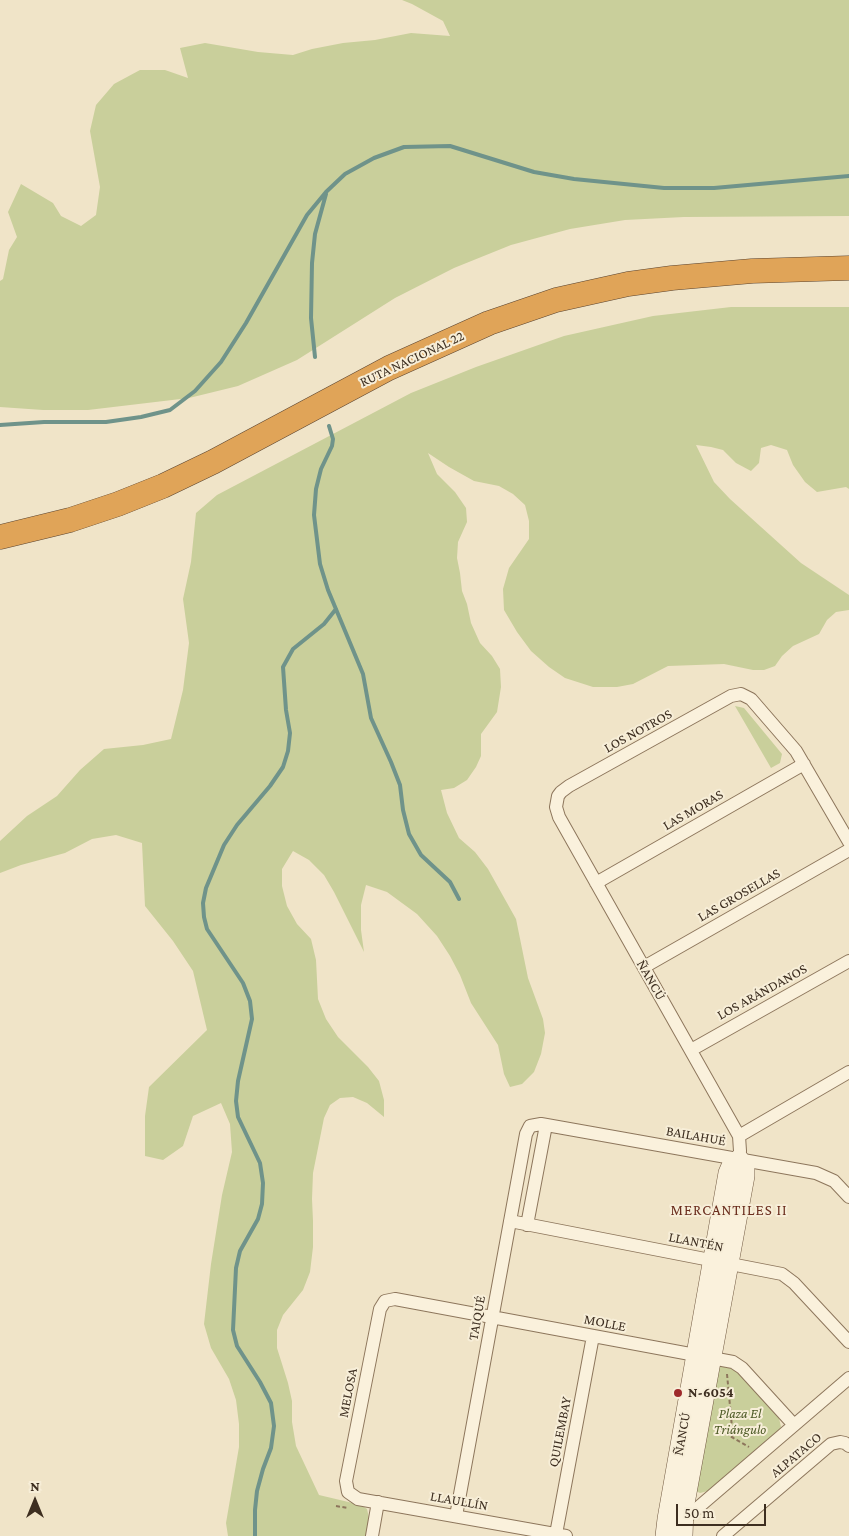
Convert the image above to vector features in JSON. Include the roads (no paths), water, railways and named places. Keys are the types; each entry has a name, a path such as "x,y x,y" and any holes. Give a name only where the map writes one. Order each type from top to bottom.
{"highway":[{"name":"RUTA NACIONAL 22","path":"0,537 70,520 163,486 229,454 357,384 405,361 490,323 556,300 628,284 672,278 733,272 849,268"}],"street":[{"name":"LOS NOTROS","path":"556,801 561,792 570,786 731,696 741,694 750,699 791,745 804,764"},
{"path":"804,764 849,842"},
{"name":"LAS MORAS","path":"596,883 804,764"},
{"name":"ÑANCÚ","path":"556,801 559,817 739,1136 739,1159 745,1169 745,1176 721,1262 704,1357 667,1519 665,1536"},
{"name":"LAS GROSELLAS","path":"644,967 849,850"},
{"name":"LOS ARÁNDANOS","path":"691,1050 849,961"},
{"path":"739,1136 849,1072"},
{"name":"BAILAHUÉ","path":"530,1126 538,1123 546,1124 825,1176 834,1181 849,1198"},
{"path":"527,1224 546,1124"},
{"name":"TAIQUÉ","path":"456,1516 526,1134 530,1126"},
{"name":"LLANTÉN","path":"510,1221 776,1273 786,1277 798,1286 849,1342"},
{"name":"MOLLE","path":"385,1301 395,1299 730,1362 738,1365 794,1425"},
{"name":"MELOSA","path":"348,1492 346,1481 380,1309 385,1301"},
{"name":"QUILEMBAY","path":"561,1535 593,1336"},
{"name":"ÑANCÚ","path":"683,1528 704,1357"},
{"name":"ALPATACO","path":"665,1536 683,1528 794,1425 849,1378"},
{"name":"ALPATACO","path":"723,1536 830,1444 840,1442 847,1444"},
{"name":"LLAULLÍN","path":"348,1492 358,1499 561,1535"},
{"path":"372,1536 378,1502"}],"waterway":[{"path":"0,425 44,422 106,422 141,417 170,410 195,391 221,362 246,323 307,215 326,192 345,174 374,158 404,147 450,146 534,172 574,179 664,188 714,188 849,176"},
{"path":"315,357 311,318 312,263 315,234 326,194"},
{"path":"329,426 333,439 332,446 321,469 316,489 314,515 320,564 328,590 363,674 371,718 400,785 403,810 409,834 421,855 450,882 459,899"},
{"path":"255,1536 257,1491 271,1448 274,1426 271,1403 237,1346 233,1330 236,1268 240,1251 258,1219 262,1204 263,1183 260,1163 238,1117 236,1101 238,1081 252,1019 250,1001 243,983 207,929 203,903 206,888 224,845 237,825 270,786 283,767 288,751 290,733 286,710 283,667 293,649 324,624 336,609"}],"place":[{"name":"N-6054","path":"678,1393"}],"district":[{"name":"MERCANTILES II","path":"729,1210"}],"park label":[{"name":"Plaza El Triángulo","path":"740,1422"}]}
